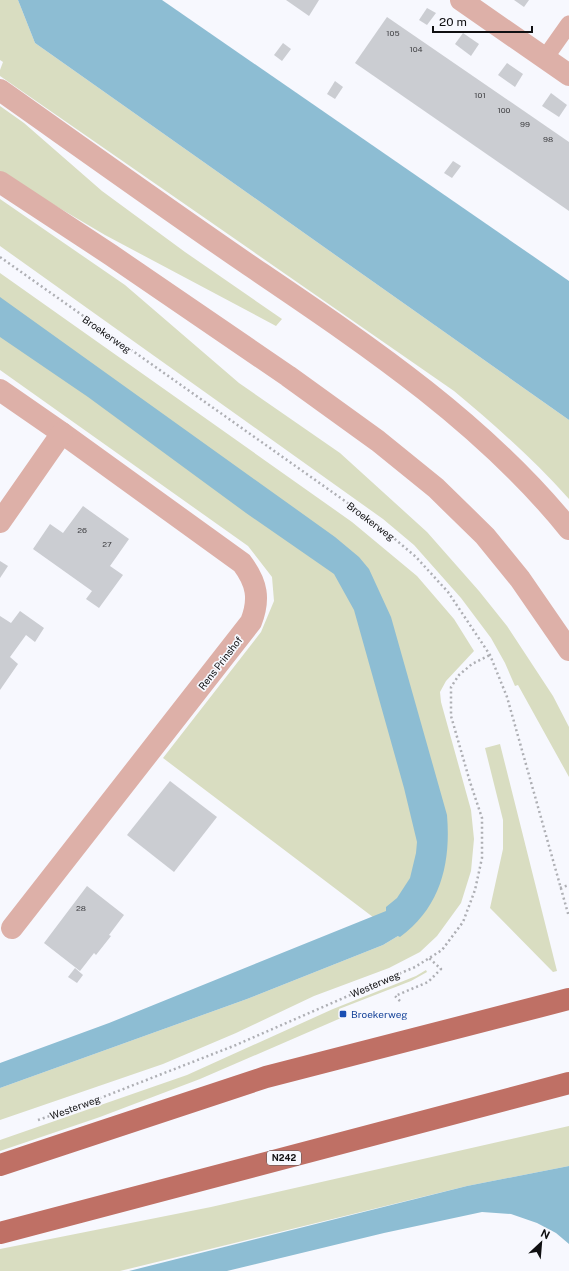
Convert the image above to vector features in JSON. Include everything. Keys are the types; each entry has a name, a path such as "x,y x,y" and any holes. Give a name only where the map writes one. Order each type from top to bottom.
{"main road":[{"path":"0,1165 266,1077 569,999"},
{"name":"N242","path":"0,1233 569,1083"}],"street":[{"path":"461,0 569,75"},
{"path":"0,90 156,201 348,333 426,391 493,447 552,508 569,529"},
{"path":"0,182 112,256 345,416 436,488 485,536 520,579 569,650"},
{"name":"Rens Prinshof","path":"0,390 242,563 251,575 257,597 255,612 251,622 12,928"},
{"path":"0,522 62,433"}],"lane":[{"path":"545,58 569,24"}],"path":[{"name":"Broekerweg","path":"0,257 376,523 416,557 448,592 490,655 507,697 569,917"},
{"name":"Westerweg","path":"35,1121 85,1104 236,1045 415,967 442,950 463,922 475,890 482,858 482,818 470,782 452,716 451,688 459,675 472,664 490,655"},
{"path":"560,888 569,885"},
{"path":"400,1001 396,996 428,982 441,969 429,958"}],"green space":[{"path":"0,0 18,0 35,43 569,420 569,499 514,443 454,391 0,76 0,70 3,62 0,60"},
{"path":"0,106 24,123 102,191 185,252 282,319 276,326 105,235 0,173"},
{"path":"0,199 125,285 239,383 340,453 427,532 479,591 507,626 553,696 569,727 569,777 518,685 515,686 505,663 491,638 461,598 414,545 383,519 0,246"},
{"path":"0,273 352,522 417,576 454,619 474,651 446,681 440,692 441,702 471,810 474,839 471,871 461,903 437,936 420,952 389,968 314,996 236,1033 163,1064 0,1120 0,1088 247,999 383,945 398,936 163,758 261,632 274,601 272,577 248,546 0,370"},
{"path":"500,744 557,971 553,972 490,908 503,849 503,820 485,748"},
{"path":"426,970 427,972 411,981 339,1009 341,1018 200,1079 100,1117 0,1151 0,1140 187,1075 333,1009 416,976"},
{"path":"569,1126 569,1166 467,1186 120,1271 0,1271 0,1249 211,1207"}],"water":[{"path":"18,0 162,0 569,281 569,420 35,43"},
{"path":"0,297 335,537 359,557 369,569 391,617 447,815 448,833 445,867 434,898 414,925 400,937 398,936 383,945 247,999 0,1088 0,1063 109,1023 386,911 386,907 397,898 410,878 417,842 404,788 354,610 334,574 246,513 88,397 0,337"},
{"path":"569,1166 569,1244 556,1233 537,1223 511,1214 482,1212 384,1233 227,1271 129,1271 467,1186"}],"building":[{"path":"286,0 319,0 309,16"},
{"path":"514,0 529,0 524,7"},
{"path":"427,8 436,13 427,25 419,20"},
{"path":"387,17 569,142 569,211 355,63"},
{"path":"463,33 479,44 471,56 455,44"},
{"path":"283,43 291,49 282,61 274,55"},
{"path":"507,63 523,74 515,87 498,75"},
{"path":"335,81 343,87 335,99 327,94"},
{"path":"551,93 567,105 559,117 542,106"},
{"path":"453,161 461,166 452,178 444,173"},
{"path":"83,506 129,539 110,566 123,575 99,608 86,599 92,591 33,549 50,524 63,533"},
{"path":"0,561 8,566 0,578"},
{"path":"20,611 44,628 35,642 26,635 10,657 18,664 0,690 0,616 11,623"},
{"path":"170,781 217,817 174,872 127,835"},
{"path":"87,886 124,915 109,935 111,936 96,955 94,953 80,971 44,943"},
{"path":"75,968 83,975 77,983 68,977"}],"place":[{"name":"Broekerweg","path":"343,1014"}]}
